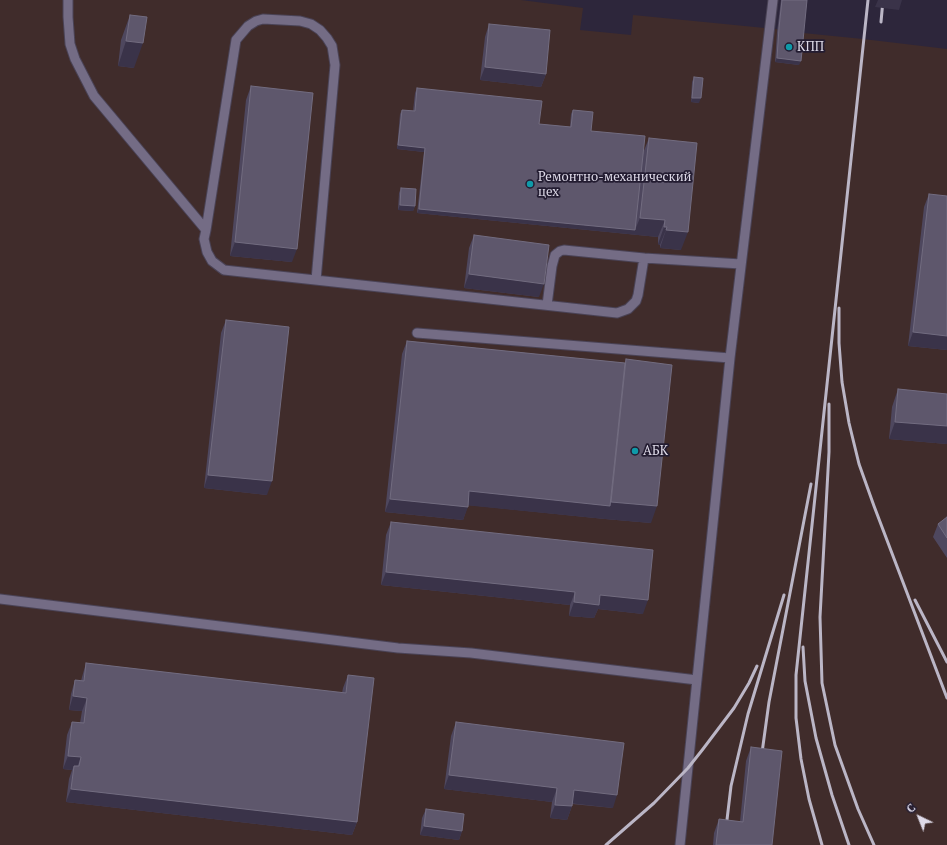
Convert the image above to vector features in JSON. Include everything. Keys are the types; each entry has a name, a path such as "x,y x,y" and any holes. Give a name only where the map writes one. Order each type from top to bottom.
{"lane":[{"path":"68,0 70,44 75,59 94,96 206,230"},
{"path":"680,845 730,358 773,0"},
{"path":"316,280 335,65 334,55 332,46 327,38 320,30 311,24 300,21 263,19 248,26 236,40 204,239 207,252 212,262 224,270 230,272 617,313 628,309 636,301 644,258"},
{"path":"547,305 555,255 564,250 644,258 742,264"},
{"path":"417,333 730,358"},
{"path":"0,600 398,648 471,653 697,680"}],"shaded area":[{"path":"0,0 521,0 583,8 580,30 631,35 633,15 785,30 947,49 947,845 0,845"}],"building":[{"name":"КПП","path":"782,0 807,0 801,61 777,58"},
{"path":"130,15 147,17 143,43 126,41"},
{"path":"489,24 550,30 546,74 485,67"},
{"path":"694,77 703,78 701,98 692,98"},
{"path":"251,86 313,93 297,249 235,242"},
{"name":"Ремонтно-механический цех","path":"417,88 542,101 539,124 571,127 573,110 593,112 591,131 645,136 635,230 419,209 425,148 398,145 402,110 415,111"},
{"path":"649,138 697,143 688,232 666,230 667,227 664,227 665,220 640,218"},
{"path":"401,188 416,189 415,206 400,205"},
{"path":"929,194 947,196 947,336 913,332"},
{"path":"474,235 549,245 544,284 469,274"},
{"path":"226,320 289,327 272,481 208,475"},
{"path":"407,341 625,363 610,506 469,491 468,507 390,499"},
{"name":"АБК","path":"626,359 672,365 657,506 611,502"},
{"path":"898,389 947,394 947,426 895,422"},
{"path":"947,517 947,538 938,524"},
{"path":"391,522 653,550 648,600 600,595 599,605 574,602 575,592 386,572"},
{"path":"86,663 346,693 348,675 374,678 357,822 71,789 74,766 79,766 81,757 68,756 72,722 84,723 87,698 73,696 75,680 84,681"},
{"path":"456,722 624,743 617,795 574,790 572,806 555,805 557,788 449,775"},
{"path":"751,747 782,751 772,845 716,845 719,819 743,822"},
{"path":"426,809 464,814 462,831 424,826"}],"railway":[{"path":"822,845 809,799 801,759 796,718 796,675 868,0"},
{"path":"881,22 883,0"},
{"path":"839,308 839,343 842,382 849,423 859,464 947,698"},
{"path":"829,404 829,452 820,617 822,683 835,745 858,809 874,845"},
{"path":"761,760 769,702 811,484"},
{"path":"724,845 731,786 748,714 784,595"},
{"path":"915,600 947,662"},
{"path":"803,647 805,681 816,738 832,795 849,845"},
{"path":"606,845 654,803 688,768 734,708 757,666"}],"place":[{"name":"КПП","path":"789,47"},
{"name":"Ремонтно-механический цех","path":"530,184"},
{"name":"АБК","path":"635,451"}]}
